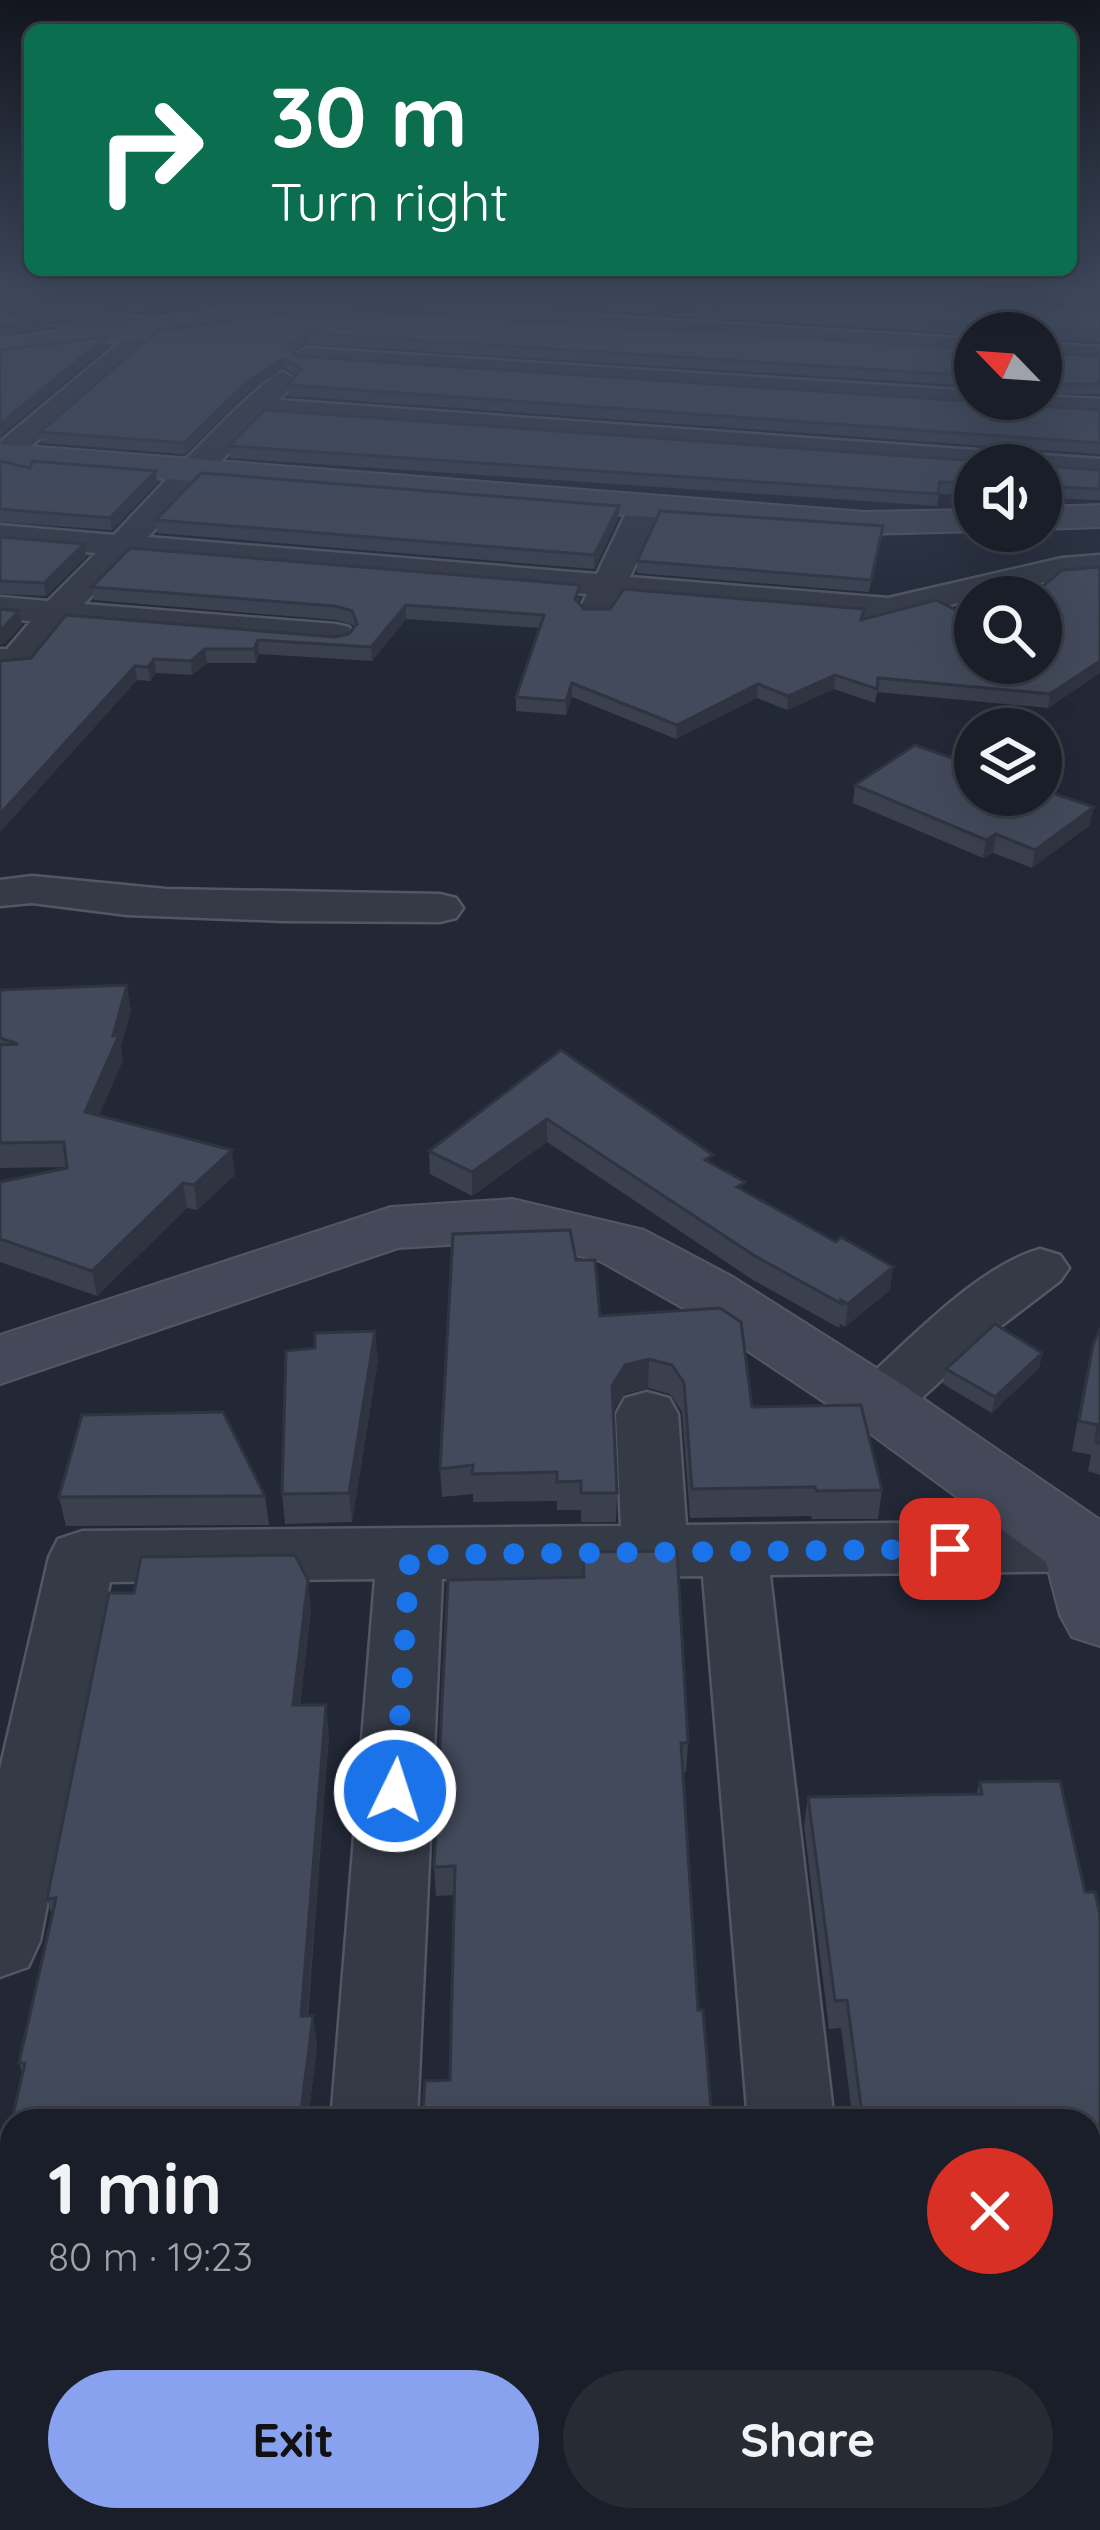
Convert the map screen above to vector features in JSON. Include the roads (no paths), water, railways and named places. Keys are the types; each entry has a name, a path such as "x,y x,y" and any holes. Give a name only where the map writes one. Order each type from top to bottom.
{"street":[{"path":"1,456 55,411"},
{"path":"6,668 250,411"},
{"path":"310,411 1100,468"},
{"path":"1,456 865,523 954,521"},
{"path":"603,598 646,505"},
{"path":"1062,517 1100,516"},
{"path":"0,535 603,598 888,609 1062,568 1100,565"},
{"path":"0,608 337,635"},
{"path":"0,893 25,887 122,901 304,910 440,908"},
{"path":"0,1360 391,1228 512,1220 622,1245 707,1292 1090,1546 1100,1616"},
{"path":"878,1402 976,1315 1040,1268"},
{"path":"647,1414 655,1553"},
{"path":"0,1941 82,1557 734,1554 1090,1546"},
{"path":"734,1554 790,2109"},
{"path":"375,2109 410,1555"}]}
